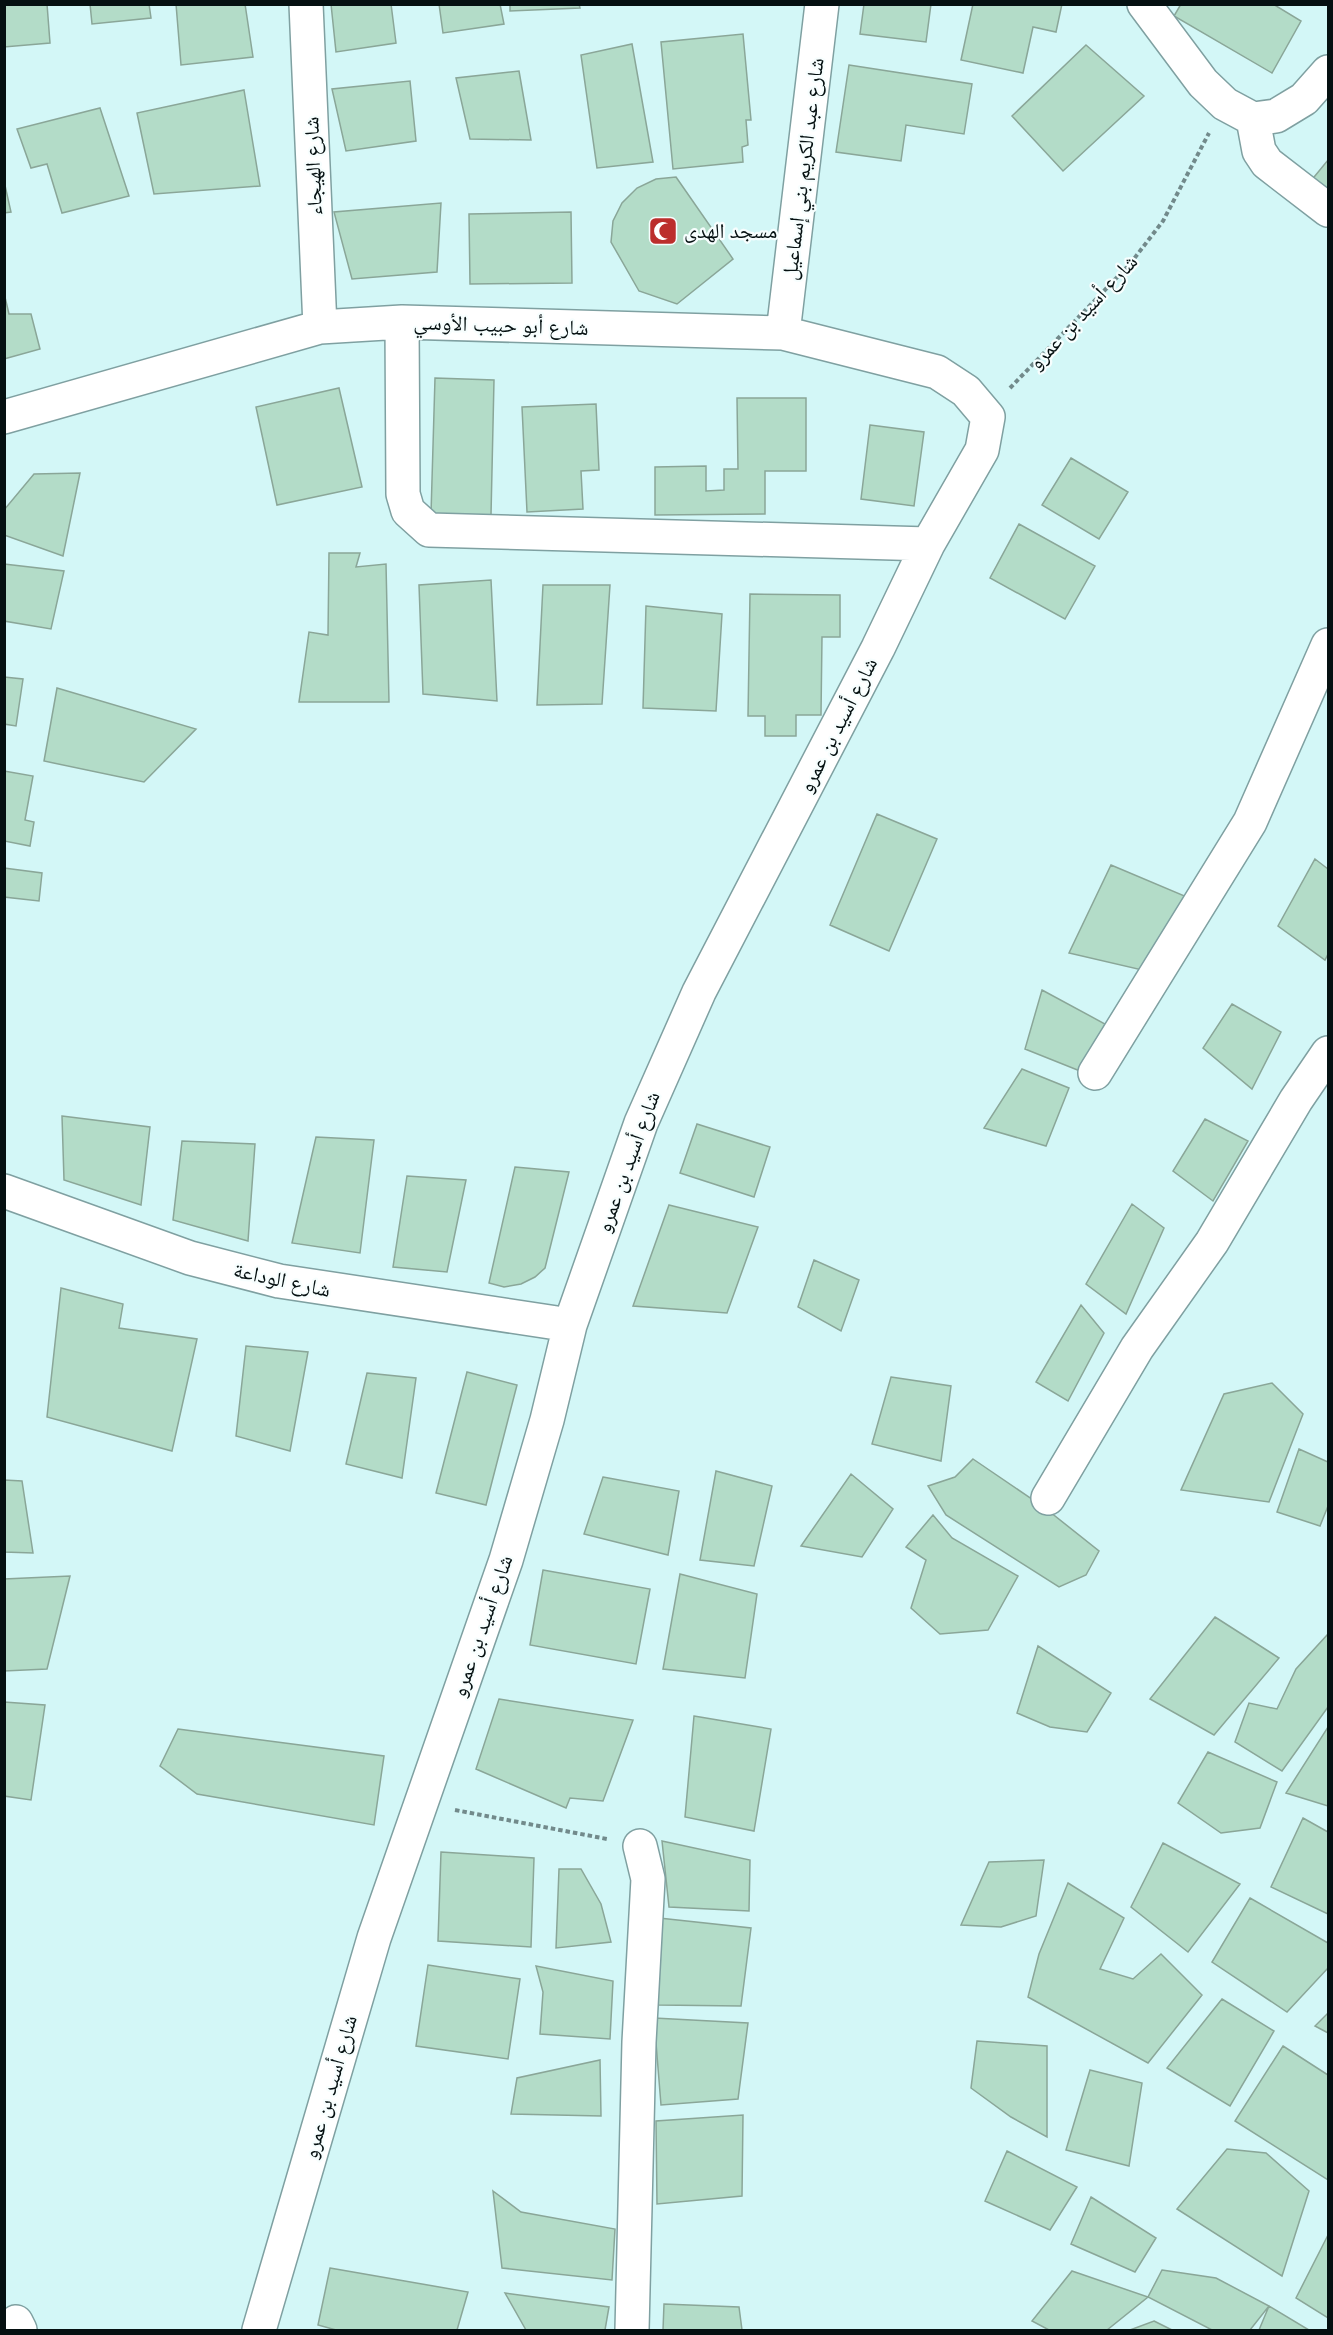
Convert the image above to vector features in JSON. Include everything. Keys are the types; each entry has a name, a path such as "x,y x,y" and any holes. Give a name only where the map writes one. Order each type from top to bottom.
{"street":[{"name":"شارع الهيجاء","path":"306,4 320,327"},
{"name":"شارع عبد الكريم بني إسماعيل","path":"783,333 822,4"},
{"path":"1144,4 1203,83 1239,111 1267,163 1329,210"},
{"path":"1239,111 1276,116 1304,99 1329,72"},
{"name":"شارع أبو حبيب الأوسي","path":"4,417 320,327 402,322 783,333 937,372 966,391 988,417"},
{"path":"402,322 403,494 408,511 429,530 928,544"},
{"name":"شارع أسيد بن عمرو","path":"259,2331 374,1938 419,1803 506,1560 547,1420 570,1325 641,1123 669,1054 878,648 928,544 982,450 988,417"},
{"path":"1095,1073 1250,822 1329,645"},
{"path":"1048,1498 1137,1348 1212,1242 1296,1100 1329,1053"},
{"name":"شارع الوداعة","path":"4,1191 190,1258 279,1281 570,1325"},
{"path":"632,2331 639,2042 648,1880 640,1846"}],"path":[{"name":"شارع أسيد بن عمرو","path":"988,417 1004,394 1130,264 1163,221 1239,111"},
{"path":"419,1803 640,1846"}],"building":[{"path":"4,4 47,4 50,43 4,47"},
{"path":"90,4 149,4 151,18 92,24"},
{"path":"176,4 245,4 253,57 181,65"},
{"path":"331,4 391,4 396,43 336,52"},
{"path":"439,4 500,4 504,24 443,33"},
{"path":"510,4 579,4 580,8 510,11"},
{"path":"864,4 931,4 926,42 860,34"},
{"path":"973,4 1062,4 1056,32 1033,27 1023,73 961,60"},
{"path":"1181,4 1273,4 1301,21 1272,73 1174,16"},
{"path":"743,34 751,120 746,120 748,145 742,147 743,162 673,169 661,42"},
{"path":"632,44 653,162 597,168 581,55"},
{"path":"1086,45 1144,96 1063,171 1012,116"},
{"path":"849,65 972,84 964,134 906,125 901,161 836,152"},
{"path":"519,71 531,140 470,139 456,78"},
{"path":"410,81 416,141 346,151 332,89"},
{"path":"244,90 260,186 154,194 137,113"},
{"path":"100,108 129,196 62,213 47,164 31,168 17,129"},
{"path":"1328,160 1328,198 1310,182"},
{"name":"مسجد الهدى","path":"676,177 733,259 677,304 639,291 611,242 613,221 622,203 637,188 656,179"},
{"path":"4,181 11,212 4,213"},
{"path":"441,203 437,272 352,279 334,212"},
{"path":"571,212 572,283 470,284 469,214"},
{"path":"4,293 9,314 31,314 40,349 4,359"},
{"path":"435,378 494,380 491,515 431,514"},
{"path":"339,388 362,487 277,505 256,407"},
{"path":"737,398 806,398 806,471 765,471 765,514 655,515 655,467 706,466 706,491 724,490 724,469 738,469"},
{"path":"596,404 599,470 581,471 583,509 527,512 522,407"},
{"path":"870,425 924,432 914,506 861,499"},
{"path":"1071,458 1128,492 1099,539 1042,505"},
{"path":"80,473 63,556 4,535 4,510 34,474"},
{"path":"1019,524 1095,566 1065,619 990,578"},
{"path":"329,553 360,553 356,567 386,564 389,702 299,702 309,632 328,635"},
{"path":"4,564 64,571 51,629 4,621"},
{"path":"491,580 497,701 423,694 419,585"},
{"path":"543,585 610,585 602,704 537,705"},
{"path":"750,594 840,595 840,637 822,637 821,715 796,715 796,736 765,736 765,716 748,716"},
{"path":"646,606 722,614 716,711 643,708"},
{"path":"4,677 23,679 16,726 4,724"},
{"path":"57,688 196,729 144,782 44,761"},
{"path":"4,771 33,776 25,820 34,822 30,846 4,841"},
{"path":"877,814 937,839 889,951 830,925"},
{"path":"1315,859 1328,869 1328,954 1325,960 1278,926"},
{"path":"1111,865 1187,897 1142,970 1069,953"},
{"path":"4,868 42,873 39,901 4,897"},
{"path":"1042,990 1105,1024 1085,1073 1025,1049"},
{"path":"1232,1004 1281,1032 1252,1089 1203,1048"},
{"path":"1022,1069 1069,1088 1046,1146 984,1128"},
{"path":"62,1116 150,1127 141,1205 64,1180"},
{"path":"1205,1119 1248,1141 1213,1201 1173,1171"},
{"path":"697,1124 770,1147 754,1197 680,1173"},
{"path":"316,1137 374,1140 360,1253 292,1243"},
{"path":"182,1141 255,1144 248,1241 173,1220"},
{"path":"515,1167 569,1172 545,1268 535,1277 521,1284 504,1287 489,1283"},
{"path":"407,1176 466,1180 447,1272 393,1267"},
{"path":"1132,1204 1164,1228 1126,1314 1086,1284"},
{"path":"669,1205 758,1227 727,1313 633,1306"},
{"path":"814,1260 859,1280 841,1331 798,1307"},
{"path":"61,1288 123,1304 119,1328 197,1339 172,1451 47,1417"},
{"path":"1081,1305 1104,1333 1068,1401 1036,1382"},
{"path":"246,1346 308,1352 290,1451 236,1436"},
{"path":"467,1372 517,1385 486,1505 436,1493"},
{"path":"367,1373 416,1378 402,1478 346,1464"},
{"path":"891,1377 951,1386 941,1461 872,1444"},
{"path":"1272,1383 1303,1414 1269,1502 1181,1490 1224,1394"},
{"path":"1299,1449 1328,1462 1328,1506 1320,1526 1277,1512"},
{"path":"973,1459 1045,1508 1099,1551 1086,1575 1059,1587 946,1515 928,1486 955,1477"},
{"path":"716,1471 772,1486 754,1566 700,1560"},
{"path":"851,1474 893,1509 862,1557 801,1546"},
{"path":"603,1477 679,1491 668,1555 584,1534"},
{"path":"4,1480 22,1481 33,1553 4,1552"},
{"path":"933,1515 952,1538 1018,1576 988,1630 940,1634 911,1608 926,1560 906,1547"},
{"path":"543,1570 650,1589 636,1664 530,1645"},
{"path":"680,1574 757,1594 745,1678 663,1669"},
{"path":"70,1576 47,1669 4,1671 4,1579"},
{"path":"1215,1617 1279,1658 1214,1735 1150,1699"},
{"path":"1328,1634 1328,1707 1282,1771 1235,1742 1249,1703 1277,1709 1296,1669"},
{"path":"1038,1646 1111,1693 1087,1732 1050,1727 1017,1713"},
{"path":"499,1699 633,1720 603,1801 570,1798 566,1808 476,1769"},
{"path":"4,1702 45,1705 31,1800 4,1796"},
{"path":"694,1716 771,1729 754,1831 685,1817"},
{"path":"1328,1727 1328,1806 1286,1793"},
{"path":"178,1729 384,1756 374,1825 197,1794 160,1766"},
{"path":"1208,1752 1277,1782 1260,1828 1221,1833 1178,1803"},
{"path":"1303,1818 1328,1832 1328,1914 1271,1887"},
{"path":"662,1841 750,1860 749,1911 669,1907"},
{"path":"1163,1843 1240,1884 1188,1952 1131,1907"},
{"path":"441,1852 534,1858 531,1947 438,1941"},
{"path":"1044,1860 1036,1916 1001,1927 961,1925 989,1862"},
{"path":"559,1869 581,1869 601,1904 611,1942 556,1948"},
{"path":"1068,1883 1124,1918 1100,1969 1133,1979 1161,1954 1202,1995 1148,2063 1028,1997 1039,1954"},
{"path":"1250,1898 1328,1943 1328,1968 1287,2012 1212,1962"},
{"path":"659,1918 751,1928 741,2006 658,2005"},
{"path":"428,1965 520,1979 508,2059 416,2046"},
{"path":"536,1966 613,1981 610,2039 540,2034 543,1992"},
{"path":"1222,1999 1274,2031 1230,2106 1167,2068"},
{"path":"1328,2013 1328,2033 1315,2026"},
{"path":"654,2018 748,2023 738,2099 661,2105"},
{"path":"977,2041 1047,2046 1047,2137 1011,2117 971,2088"},
{"path":"1283,2046 1328,2075 1328,2180 1235,2121"},
{"path":"600,2060 601,2116 511,2114 517,2078"},
{"path":"1090,2070 1142,2083 1129,2166 1066,2150"},
{"path":"743,2115 742,2196 657,2204 656,2121"},
{"path":"1227,2149 1266,2153 1309,2191 1282,2276 1177,2209"},
{"path":"1007,2151 1077,2187 1050,2230 985,2201"},
{"path":"493,2191 521,2212 615,2229 612,2280 502,2268"},
{"path":"1091,2197 1156,2238 1135,2272 1071,2244"},
{"path":"1328,2235 1328,2318 1296,2298"},
{"path":"330,2268 468,2292 457,2330 336,2330 318,2325"},
{"path":"1162,2270 1216,2278 1269,2306 1250,2330 1212,2330 1148,2297"},
{"path":"1072,2271 1148,2297 1107,2330 1049,2330 1032,2321"},
{"path":"505,2293 609,2307 605,2330 526,2330"},
{"path":"664,2304 739,2307 742,2330 663,2330"},
{"path":"1269,2306 1309,2330 1259,2330"},
{"path":"1154,2321 1172,2330 1130,2330"}],"place":[{"name":"مسجد الهدى","path":"663,231"}]}
